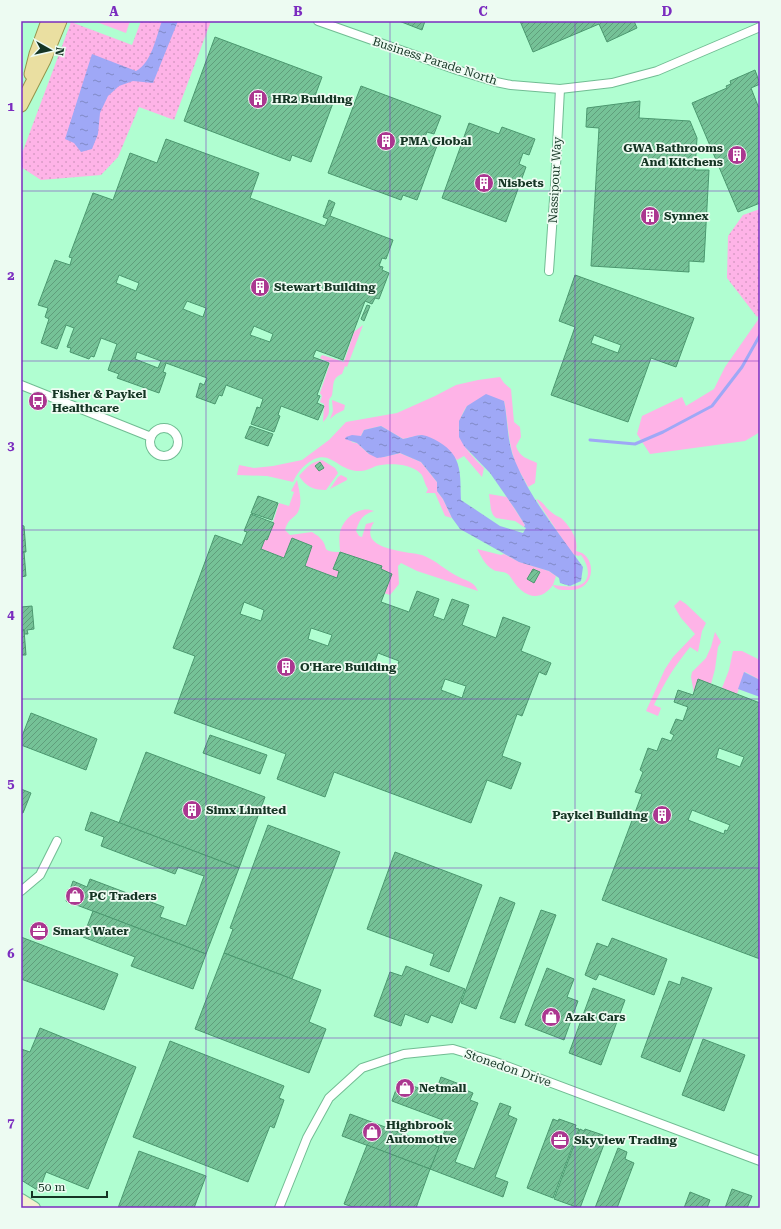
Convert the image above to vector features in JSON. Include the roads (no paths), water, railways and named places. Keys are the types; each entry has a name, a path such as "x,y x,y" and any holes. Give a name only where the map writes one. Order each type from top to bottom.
{"main road":[{"path":"23,100 36,54 48,21"},
{"path":"23,100 44,60 60,21"},
{"path":"21,1200 34,1208"}],"street":[{"name":"Business Parade North","path":"318,21 457,70 496,82 510,85 560,89 604,84 657,71 760,27"},
{"name":"Nassipour Way","path":"549,271 560,89"},
{"path":"21,385 151,437"},
{"path":"21,891 40,875 57,842"},
{"name":"Stonedon Drive","path":"279,1208 308,1138 328,1098 362,1068 404,1054 453,1049 493,1061 760,1162"}],"water":[{"path":"162,21 178,21 153,83 133,81 119,86 108,96 100,113 98,134 92,149 81,152 74,143 65,139 92,54 136,71 146,62 150,55"},
{"path":"486,394 504,401 512,454 537,503 583,567 581,581 570,586 560,583 559,578 549,571 519,562 460,529 437,491 437,482 421,462 400,453 377,458 369,454 357,443 345,439 346,437 352,435 361,436 364,430 381,426 403,439 422,435 439,442 447,447 452,453 459,467 461,500 500,526 523,533 526,528 524,527 525,525 515,509 490,473 464,446 459,437 459,421 467,406"},
{"path":"744,672 760,680 760,697 738,689"}],"waterway":[{"path":"590,440 635,444 663,432 712,406 742,367 760,335"}],"place":[{"name":"HR2 Building","path":"258,99"},
{"name":"PMA Global","path":"386,141"},
{"name":"GWA Bathrooms And Kitchens","path":"737,155"},
{"name":"Nisbets","path":"484,183"},
{"name":"Synnex","path":"650,216"},
{"name":"Stewart Building","path":"260,287"},
{"name":"Fisher & Paykel Healthcare","path":"38,401"},
{"name":"O'Hare Building","path":"286,667"},
{"name":"Simx Limited","path":"192,810"},
{"name":"Paykel Building","path":"662,815"},
{"name":"PC Traders","path":"75,896"},
{"name":"Smart Water","path":"39,931"},
{"name":"Azak Cars","path":"551,1017"},
{"name":"Netmall","path":"405,1088"},
{"name":"Highbrook Automotive","path":"372,1132"},
{"name":"Skyview Trading","path":"560,1140"}]}
